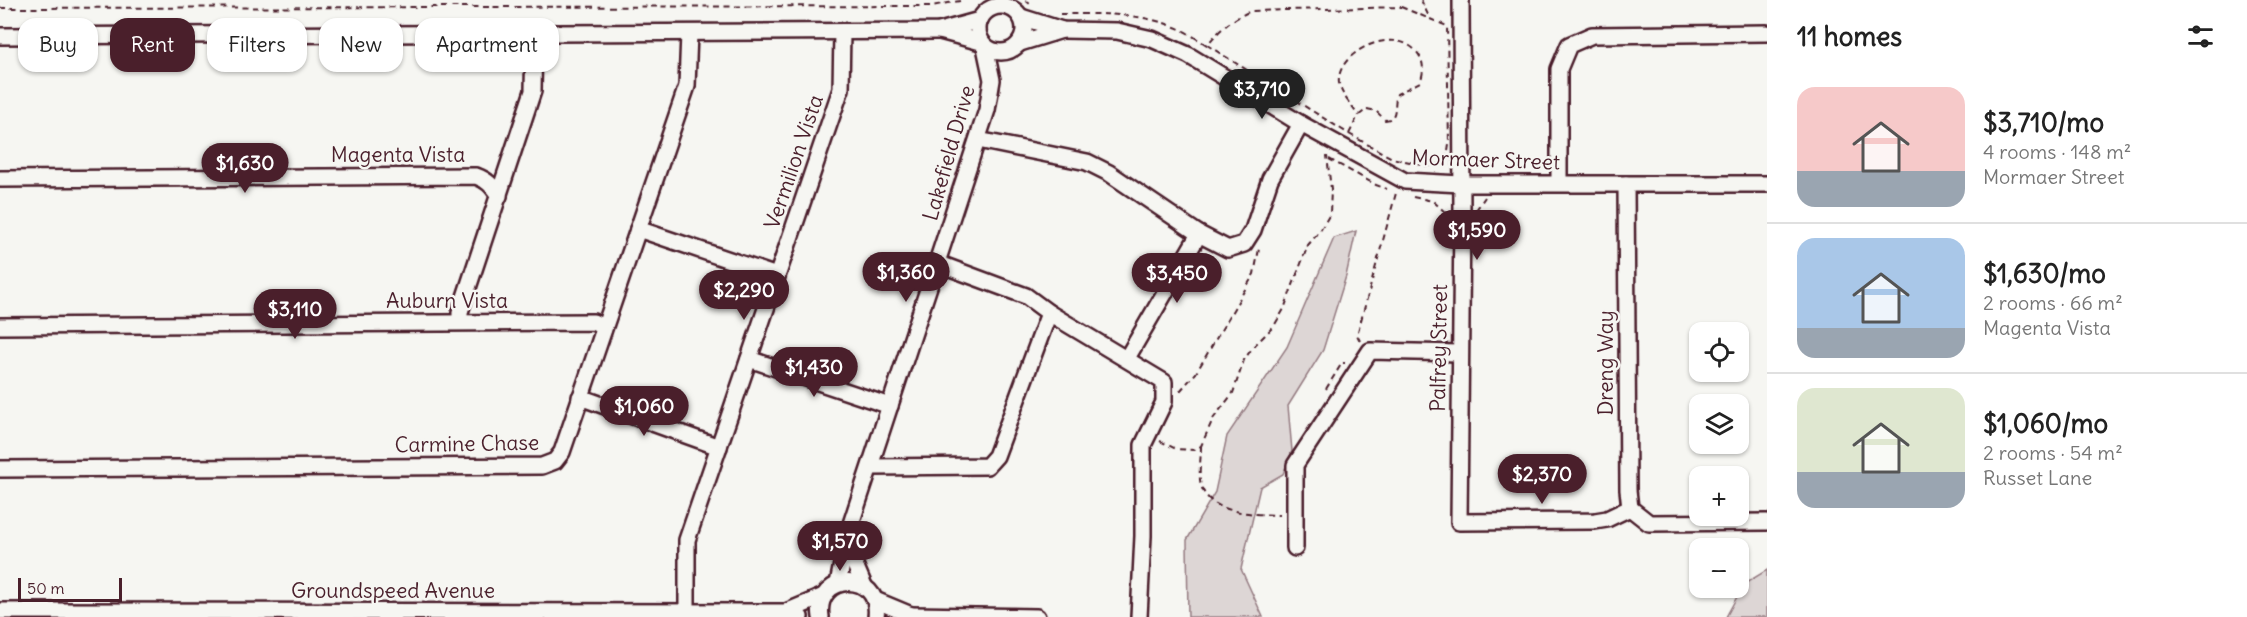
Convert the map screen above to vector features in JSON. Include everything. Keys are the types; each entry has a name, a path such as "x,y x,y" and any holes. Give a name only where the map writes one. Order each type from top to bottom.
{"street":[{"name":"Palfrey Street","path":"1461,0 1459,522 1595,521 1607,519 1630,507"},
{"path":"940,31 983,45 996,53 1015,47 1024,30 1017,10 993,4 985,11 977,30 983,45"},
{"name":"Mormaer Street","path":"1017,10 1062,30"},
{"path":"559,33 940,31 980,20"},
{"name":"Mormaer Street","path":"1015,47 1062,30 1117,31 1152,39 1188,55 1301,124 1405,181 1461,184 1767,184"},
{"name":"Vermilion Vista","path":"687,612 687,540 841,89 842,32"},
{"name":"Carmine Chase","path":"0,469 542,466 555,461 562,452 687,86 689,33"},
{"path":"1559,183 1559,69 1569,45 1592,35 1767,33"},
{"path":"0,36 415,34"},
{"name":"Lakefield Drive","path":"838,584 847,539 987,110 992,80 983,45"},
{"name":"Lakefield Drive","path":"992,80 1015,47"},
{"path":"460,322 460,312 533,91 533,72"},
{"path":"978,140 1087,162 1109,173 1199,234 1228,249 1244,244 1253,230 1270,179 1301,124"},
{"name":"Magenta Vista","path":"0,178 476,176 493,185 498,196"},
{"name":"Dreng Way","path":"1626,184 1630,507"},
{"path":"638,229 777,276"},
{"path":"1127,358 1199,234"},
{"path":"937,263 1026,296 1049,313 1164,381 1164,402 1143,445 1143,536 1139,617"},
{"path":"871,468 987,466 996,456 1049,313"},
{"name":"Auburn Vista","path":"0,326 593,322 603,331"},
{"path":"1295,548 1295,465 1370,351 1459,353"},
{"path":"749,359 890,406"},
{"path":"580,397 719,447"},
{"path":"1630,507 1649,523 1767,522"},
{"path":"847,539 864,586 876,600 909,616 1037,617"},
{"path":"838,584 847,582 864,586"},
{"name":"Groundspeed Avenue","path":"0,611 28,614 636,615 687,612 793,615 824,596 838,584"},
{"path":"821,617 821,604 824,596"},
{"path":"876,600 876,617"}],"path":[{"path":"1421,0 1432,22"},
{"path":"0,8 931,6 960,1"},
{"path":"1401,8 1447,26 1449,144 1447,157 1440,164 1427,166 1392,158 1349,134 1207,45 1220,28 1251,10 1401,8"},
{"path":"1349,134 1358,116 1367,109 1376,111 1385,120 1393,117 1397,94 1414,86 1422,77 1423,62 1412,46 1399,40 1379,42 1359,51 1345,64 1341,70 1339,84 1358,116"},
{"path":"1295,515 1234,511 1216,504 1204,494 1200,481 1202,446 1216,414 1233,393 1244,360 1253,347 1274,326 1284,309 1308,244 1320,231 1330,213 1329,159 1326,154"},
{"path":"1329,159 1376,185 1433,201 1449,216"},
{"path":"1363,347 1357,335 1396,191"},
{"path":"1174,397 1196,373 1254,274 1260,242"},
{"path":"1323,394 1342,363 1353,362"},
{"path":"1148,433 1176,449 1194,450 1202,446"}],"shaded area":[{"path":"1356,231 1346,276 1323,350 1288,406 1292,451 1283,474 1260,487 1241,569 1263,617 1188,617 1187,540 1215,492 1227,436 1287,347 1334,238"},
{"path":"1767,570 1767,617 1726,617 1736,598 1749,598 1749,581"}]}
